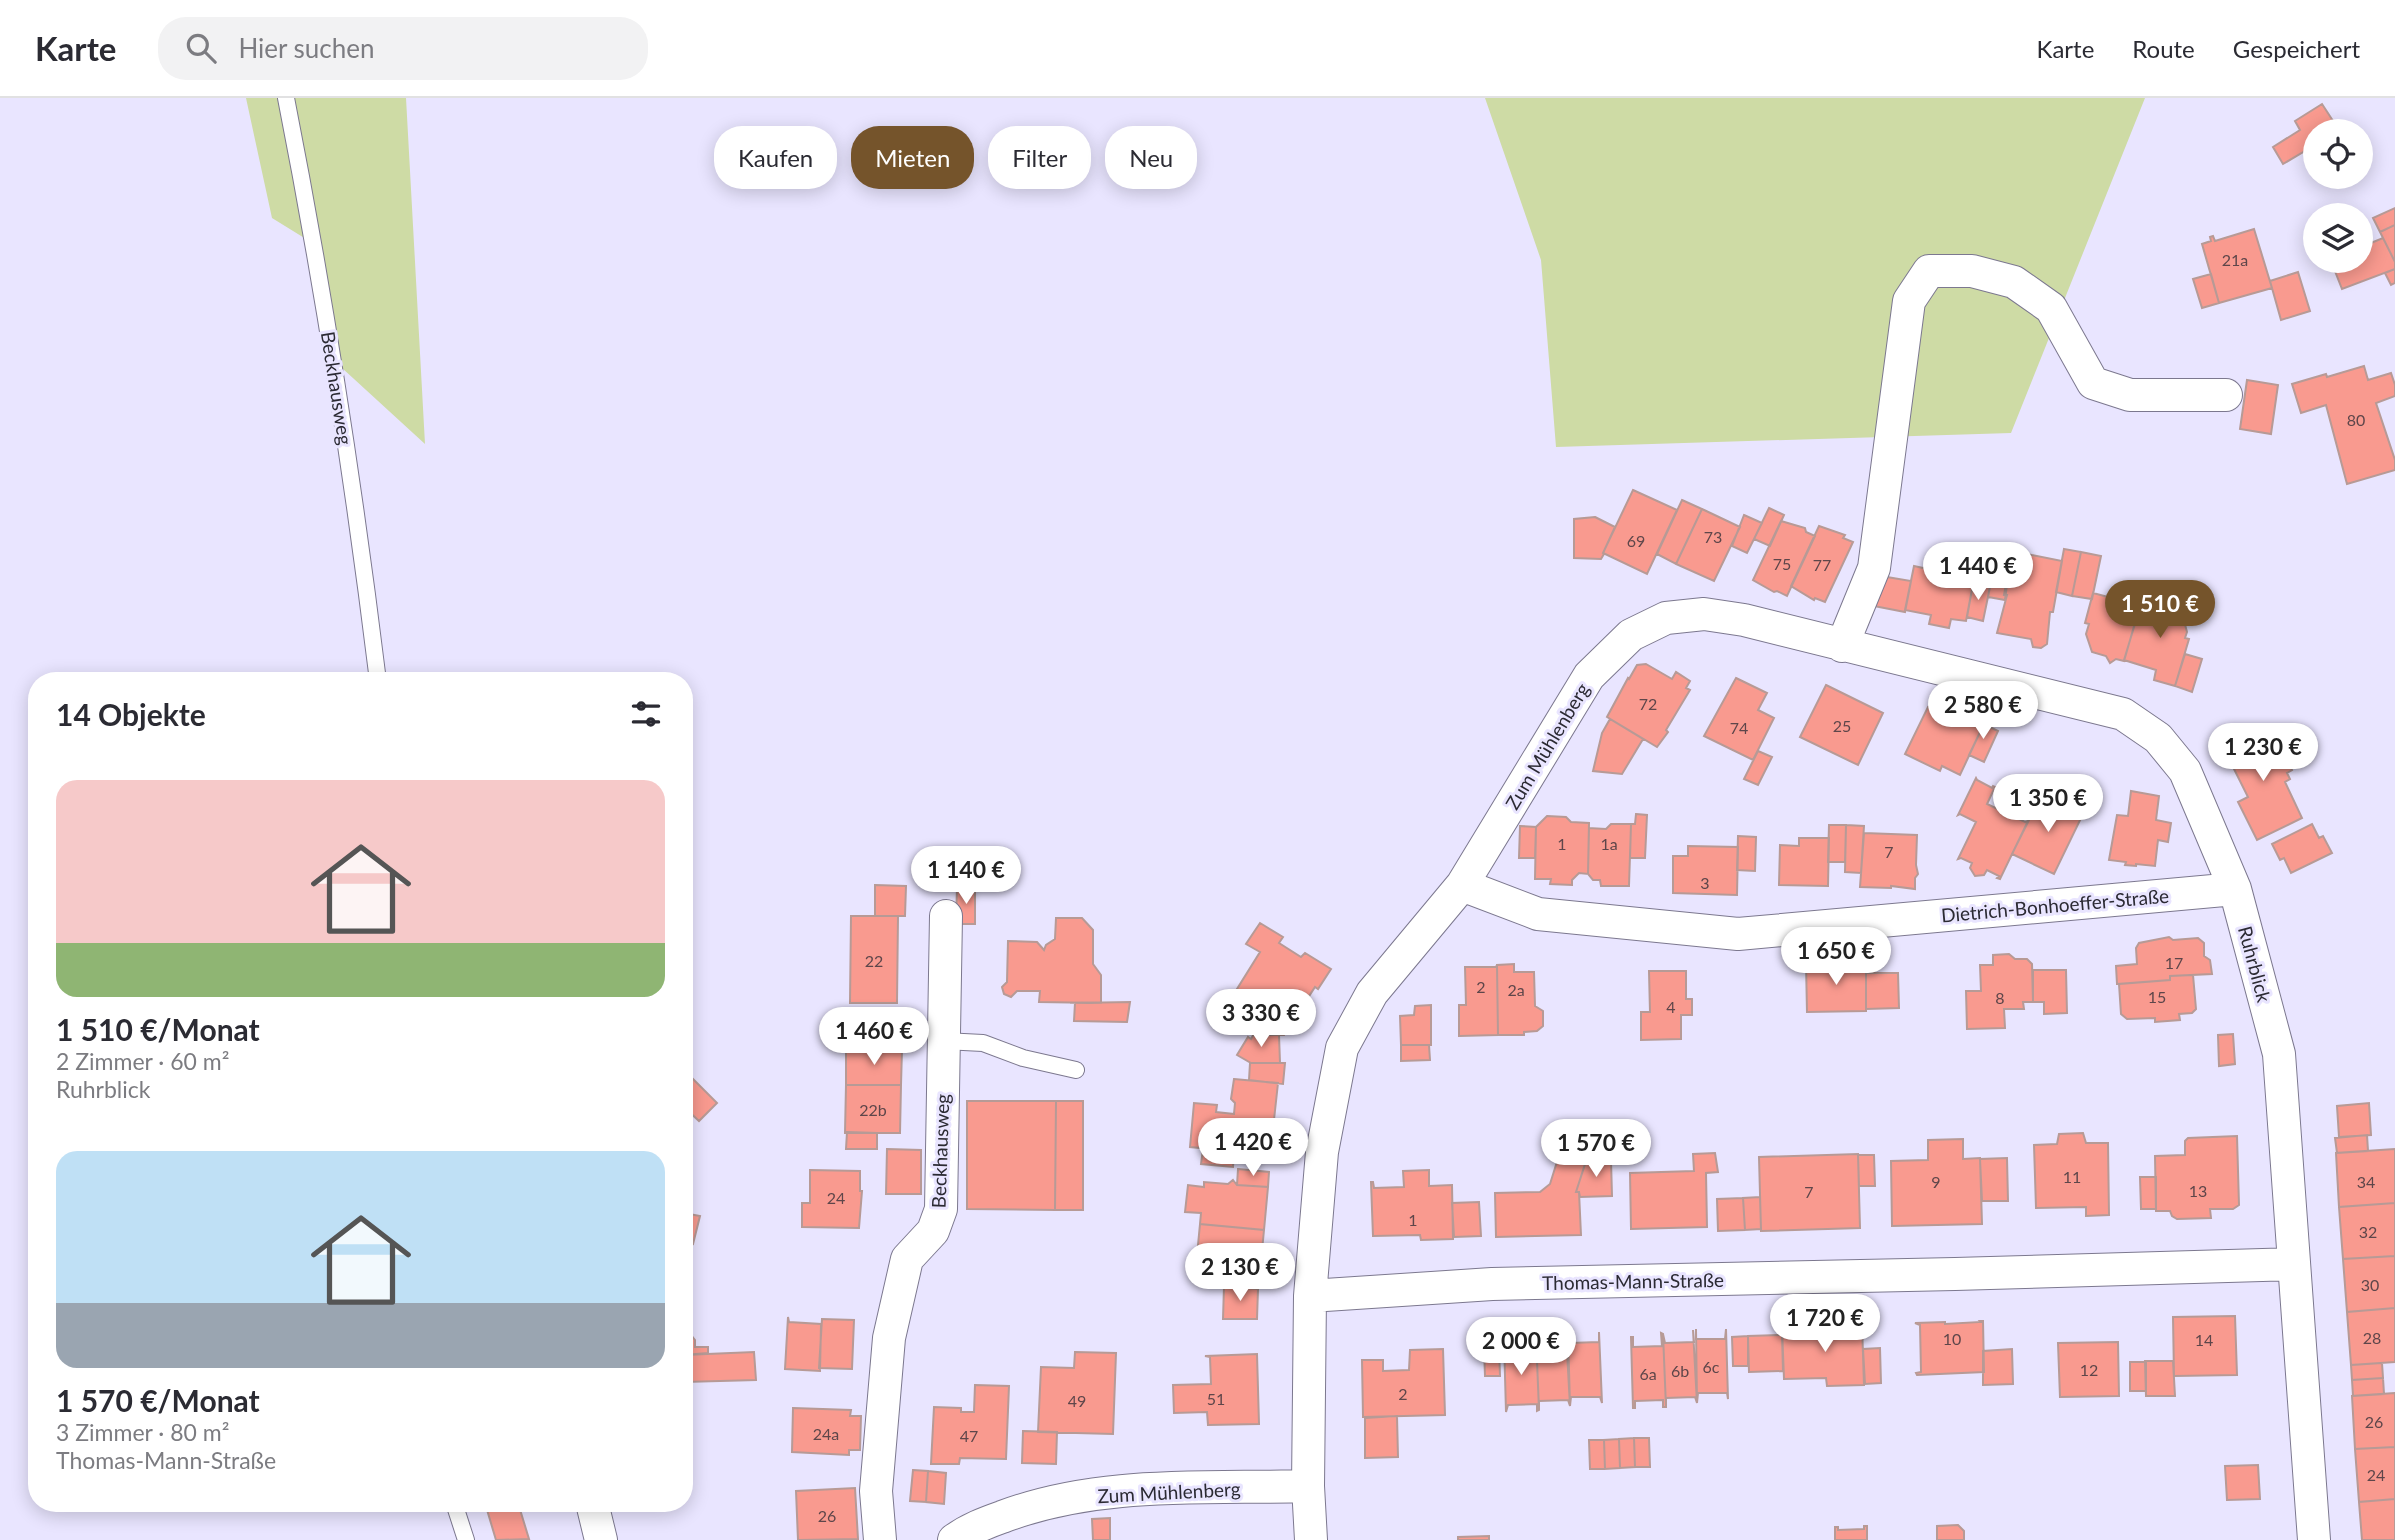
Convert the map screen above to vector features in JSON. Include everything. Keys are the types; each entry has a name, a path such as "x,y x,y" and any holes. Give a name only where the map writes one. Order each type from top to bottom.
{"street":[{"path":"1842,646 1874,568 1909,301 1929,271 1972,271 2014,282 2051,308 2093,383 2130,395 2225,395"},
{"name":"Zum Mühlenberg","path":"1311,1540 1308,1486 1310,1296 1322,1152 1342,1048 1372,993 1462,884 1589,676 1630,635 1666,618 1704,614 1744,620 1842,646"},
{"name":"Ruhrblick","path":"1842,646 2123,714 2158,738 2185,771 2235,889 2279,1055 2314,1540"},
{"name":"Dietrich-Bonhoeffer-Straße","path":"1462,884 1538,914 1738,934 2235,889"},
{"name":"Beckhausweg","path":"880,1540 876,1491 889,1338 906,1259 933,1231 940,1209 946,916"},
{"name":"Thomas-Mann-Straße","path":"1310,1296 1492,1284 2293,1264"},
{"name":"Zum Mühlenberg","path":"954,1540 967,1530 1033,1505 1122,1490 1308,1486"},
{"path":"594,1512 601,1540"}],"lane":[{"name":"Beckhausweg","path":"286,98 313,238 354,492 376,672"},
{"path":"944,1041 983,1043 1023,1058 1076,1070"},
{"path":"457,1512 466,1540"}],"green space":[{"path":"246,98 278,98 306,239 272,218"},
{"path":"292,98 406,98 425,444 342,368"},
{"path":"1485,98 2145,98 2011,433 1556,447 1541,260"}],"building":[{"path":"2322,104 2332,119 2303,119 2303,152 2283,164 2273,147 2300,130 2295,121"},
{"path":"2395,208 2395,225 2380,232 2373,218"},
{"path":"2395,225 2395,262 2380,232"},
{"path":"2254,229 2272,288 2219,303 2202,244 2211,241 2210,237 2213,236 2215,241"},
{"path":"2383,238 2395,262 2395,269 2342,289 2336,273 2373,273 2373,242"},
{"path":"2395,269 2395,283 2391,285 2385,273"},
{"path":"2298,272 2310,311 2281,320 2270,281"},
{"path":"2211,274 2219,303 2202,308 2193,279"},
{"path":"2364,366 2368,380 2391,373 2395,385 2395,396 2376,403 2395,460 2395,470 2347,484 2326,405 2301,413 2292,384"},
{"path":"2247,380 2278,385 2271,434 2240,429"},
{"path":"1633,490 1677,510 1647,574 1603,553"},
{"path":"1682,500 1702,509 1676,564 1657,554"},
{"path":"1769,508 1784,515 1770,546 1754,539"},
{"path":"1702,509 1740,527 1714,581 1676,564"},
{"path":"1744,515 1762,523 1747,553 1732,546"},
{"path":"1595,517 1615,527 1604,554 1601,559 1574,558 1574,519"},
{"path":"1781,521 1805,528 1806,532 1815,536 1787,596 1753,580"},
{"path":"1819,526 1845,535 1843,538 1853,542 1825,602 1815,598 1814,600 1791,586"},
{"path":"2064,549 2081,552 2072,596 2056,592"},
{"path":"2012,551 2062,561 2053,612 2050,612 2047,644 2041,648 2033,647 2031,639 1997,633 2007,595 2004,595"},
{"path":"2081,552 2101,556 2092,599 2072,596"},
{"path":"1994,564 2009,569 2005,600 1988,597"},
{"path":"1914,566 1955,575 1957,568 1992,575 1990,587 1973,584 1966,621 1951,619 1949,628 1929,624 1931,615 1905,610"},
{"path":"1887,577 1911,581 1905,612 1874,606"},
{"path":"1973,584 1990,587 1983,621 1967,617"},
{"path":"2093,593 2108,597 2115,594 2141,602 2124,661 2116,659 2110,663 2106,656 2092,652 2086,634 2089,624 2085,623"},
{"path":"2173,597 2184,600 2187,607 2183,617 2187,632 2185,638 2189,639 2175,686 2154,680 2156,670 2124,660 2141,604 2164,611 2167,601"},
{"path":"2185,654 2202,659 2192,692 2175,686"},
{"path":"1646,664 1672,679 1676,672 1690,681 1686,688 1690,690 1657,747 1607,717 1637,665"},
{"path":"1736,678 1767,693 1758,710 1774,718 1753,760 1704,736"},
{"path":"1826,685 1883,713 1858,765 1800,737"},
{"path":"1928,707 1939,712 1941,708 1956,716 1958,712 1971,718 1968,721 1982,728 1960,775 1942,766 1940,771 1905,754"},
{"path":"1971,718 1998,731 1984,762 1969,755 1982,728 1968,721"},
{"path":"1610,719 1643,739 1622,774 1593,771 1602,733"},
{"path":"2265,726 2275,749 2281,747 2292,770 2287,773 2290,779 2285,782 2302,818 2257,840 2238,802 2248,797 2223,747"},
{"path":"1758,751 1772,757 1758,785 1744,779"},
{"path":"1976,778 1992,788 1995,787 1987,804 2028,821 2000,879 1987,870 1984,875 1975,876 1970,868 1972,863 1958,859 1976,822 1958,815"},
{"path":"2131,791 2159,796 2156,820 2171,823 2168,842 2158,840 2155,866 2125,865 2126,862 2109,860 2117,815 2128,816"},
{"path":"2042,794 2083,814 2054,874 2012,854"},
{"path":"1636,814 1647,815 1645,858 1630,858 1631,824 1635,824"},
{"path":"1547,816 1566,817 1571,822 1589,823 1588,874 1579,873 1572,880 1572,885 1550,884 1551,879 1535,879 1536,827"},
{"path":"1611,824 1631,824 1629,886 1601,886 1600,880 1593,880 1588,874 1589,828 1606,829"},
{"path":"2312,824 2319,838 2323,836 2332,853 2291,873 2284,858 2280,860 2272,844"},
{"path":"1829,825 1846,825 1845,862 1828,862"},
{"path":"1846,825 1864,826 1861,873 1845,872"},
{"path":"1520,826 1536,827 1535,858 1519,858"},
{"path":"1864,833 1917,835 1918,874 1915,878 1915,889 1891,886 1860,887"},
{"path":"1738,836 1756,837 1755,871 1737,870"},
{"path":"1799,838 1829,838 1828,886 1779,885 1780,845 1799,846"},
{"path":"1688,846 1738,847 1737,895 1673,893 1673,856 1688,856"},
{"path":"875,885 906,886 905,916 875,916"},
{"path":"957,887 975,887 975,924 956,924"},
{"path":"851,916 898,916 897,1003 850,1003"},
{"path":"1056,918 1082,918 1093,930 1093,964 1101,975 1101,1003 1039,1002 1040,991 1017,991 1011,997 1004,994 1002,987 1007,982 1008,941 1037,942 1044,950 1046,945 1055,939"},
{"path":"1260,923 1283,937 1279,943 1301,957 1305,953 1331,969 1318,989 1315,987 1284,1035 1265,1035 1256,1030 1264,1017 1232,997 1260,952 1246,944"},
{"path":"2169,937 2173,940 2198,938 2204,943 2204,956 2210,960 2212,974 2170,976 2170,980 2117,984 2116,966 2137,964 2136,948 2139,943"},
{"path":"2009,954 2015,959 2027,959 2032,964 2033,1002 2023,1002 2024,1009 2004,1009 2005,1028 1967,1029 1966,991 1981,991 1980,965 1993,965 1993,955"},
{"path":"1866,962 1866,1011 1807,1012 1806,963"},
{"path":"1514,964 1514,972 1534,972 1535,1006 1543,1011 1543,1026 1537,1031 1524,1032 1524,1035 1498,1035 1497,965"},
{"path":"1497,965 1498,1035 1459,1036 1459,1005 1466,1005 1465,967"},
{"path":"2033,970 2066,970 2067,1013 2044,1014 2044,1002 2033,1002"},
{"path":"1649,971 1686,971 1686,999 1692,999 1692,1015 1681,1015 1681,1039 1641,1040 1641,1012 1650,1012"},
{"path":"1866,973 1898,973 1899,1008 1866,1009"},
{"path":"2193,975 2196,1009 2192,1013 2179,1014 2180,1020 2155,1022 2155,1018 2127,1019 2121,1014 2119,984 2170,980 2170,976"},
{"path":"1130,1002 1127,1022 1074,1021 1075,1003"},
{"path":"1431,1005 1431,1045 1401,1045 1400,1016 1414,1015 1415,1006"},
{"path":"875,1021 907,1021 907,1040 875,1040"},
{"path":"1256,1030 1265,1035 1279,1035 1280,1063 1251,1063 1237,1055 1248,1037 1251,1039"},
{"path":"2233,1034 2235,1064 2219,1066 2218,1035"},
{"path":"1401,1045 1429,1045 1430,1060 1401,1061"},
{"path":"846,1048 902,1049 901,1085 846,1085"},
{"path":"1250,1063 1285,1063 1283,1084 1249,1080"},
{"path":"693,1079 717,1103 699,1121 693,1115"},
{"path":"1234,1079 1278,1083 1272,1138 1264,1138 1263,1154 1190,1147 1194,1103 1217,1105 1216,1112 1234,1114 1235,1103 1231,1099"},
{"path":"846,1085 901,1085 900,1133 845,1133"},
{"path":"967,1101 1056,1101 1055,1210 967,1209"},
{"path":"1056,1101 1083,1101 1083,1210 1055,1210"},
{"path":"2369,1103 2371,1135 2339,1137 2337,1106"},
{"path":"847,1132 877,1133 877,1149 846,1149"},
{"path":"2083,1133 2086,1143 2108,1143 2109,1215 2086,1216 2086,1207 2036,1208 2034,1145 2057,1144 2059,1134"},
{"path":"2367,1135 2368,1151 2337,1153 2335,1138"},
{"path":"2237,1136 2239,1205 2233,1209 2210,1209 2211,1218 2177,1219 2170,1211 2156,1211 2155,1156 2185,1155 2185,1141 2188,1138"},
{"path":"1963,1139 1963,1159 1980,1158 1982,1224 1892,1226 1891,1161 1928,1160 1928,1140"},
{"path":"887,1149 921,1150 921,1194 886,1194"},
{"path":"1203,1149 1234,1152 1233,1167 1201,1164"},
{"path":"1561,1149 1587,1158 1576,1192 1579,1192 1581,1235 1496,1237 1495,1193 1540,1192 1550,1184"},
{"path":"2395,1149 2395,1203 2339,1207 2336,1153"},
{"path":"1715,1153 1718,1172 1706,1173 1707,1227 1631,1229 1630,1173 1694,1171 1693,1154"},
{"path":"1858,1154 1860,1228 1761,1231 1759,1157"},
{"path":"1858,1155 1874,1155 1875,1186 1859,1186"},
{"path":"2007,1158 2008,1201 1982,1201 1980,1159"},
{"path":"1611,1160 1612,1196 1580,1197 1579,1192 1576,1192 1586,1161"},
{"path":"1238,1169 1269,1172 1268,1187 1237,1185"},
{"path":"810,1170 860,1171 862,1191 859,1228 802,1227 802,1203 810,1203"},
{"path":"1429,1170 1429,1186 1452,1185 1453,1239 1421,1240 1420,1235 1373,1236 1371,1182 1374,1188 1404,1187 1403,1171"},
{"path":"2140,1177 2156,1177 2156,1209 2141,1209"},
{"path":"1233,1180 1237,1185 1268,1187 1264,1230 1200,1224 1201,1213 1185,1212 1188,1185 1204,1187 1204,1182 1228,1184"},
{"path":"1760,1197 1761,1229 1745,1230 1743,1198"},
{"path":"1743,1198 1745,1230 1718,1231 1717,1199"},
{"path":"1479,1202 1481,1236 1454,1237 1452,1203"},
{"path":"2395,1203 2395,1256 2343,1259 2339,1207"},
{"path":"693,1215 700,1216 693,1244"},
{"path":"1200,1224 1264,1230 1260,1271 1196,1266"},
{"path":"2395,1256 2395,1308 2347,1312 2343,1259"},
{"path":"1229,1269 1260,1271 1258,1287 1228,1285"},
{"path":"1224,1286 1258,1289 1257,1319 1223,1319"},
{"path":"2395,1308 2395,1362 2351,1365 2347,1312"},
{"path":"2235,1316 2237,1375 2174,1376 2173,1317"},
{"path":"788,1317 789,1322 821,1324 820,1371 785,1369"},
{"path":"822,1319 854,1320 852,1369 819,1368"},
{"path":"1983,1321 1984,1372 1917,1375 1916,1373 1921,1372 1920,1325 1915,1323"},
{"path":"1862,1324 1864,1385 1827,1386 1826,1378 1784,1379 1782,1328"},
{"path":"1726,1329 1728,1399 1727,1393 1698,1393 1697,1403 1696,1339 1725,1339"},
{"path":"1599,1332 1602,1403 1600,1397 1571,1397 1570,1406 1568,1333 1570,1343 1599,1342"},
{"path":"1661,1333 1663,1334 1666,1407 1663,1407 1663,1400 1635,1401 1633,1408 1631,1337 1633,1347 1662,1346"},
{"path":"1663,1334 1665,1343 1694,1342 1697,1403 1695,1397 1666,1398 1666,1407"},
{"path":"1782,1335 1783,1371 1749,1372 1748,1336"},
{"path":"1536,1336 1538,1346 1567,1345 1570,1406 1568,1400 1539,1401 1539,1410"},
{"path":"1536,1336 1539,1410 1537,1411 1537,1404 1508,1405 1506,1412 1504,1340 1506,1350 1535,1349"},
{"path":"1748,1336 1748,1366 1733,1366 1732,1337"},
{"path":"693,1338 695,1347 708,1347 708,1353 693,1354"},
{"path":"2118,1342 2119,1396 2060,1397 2058,1343"},
{"path":"1499,1347 1500,1376 1485,1376 1484,1348"},
{"path":"1880,1348 1881,1383 1865,1384 1863,1349"},
{"path":"1443,1349 1445,1415 1363,1417 1362,1360 1383,1360 1383,1371 1409,1370 1410,1350"},
{"path":"2012,1349 2013,1384 1983,1385 1983,1351"},
{"path":"754,1352 756,1380 693,1382 693,1355"},
{"path":"1075,1352 1116,1353 1113,1434 1038,1432 1041,1367 1074,1368"},
{"path":"1257,1354 1259,1424 1208,1425 1207,1412 1174,1413 1173,1385 1211,1384 1210,1357 1205,1356"},
{"path":"2145,1361 2173,1361 2175,1396 2146,1396"},
{"path":"2130,1362 2146,1362 2146,1391 2130,1391"},
{"path":"2382,1363 2383,1378 2352,1380 2351,1365"},
{"path":"2383,1378 2384,1394 2353,1396 2352,1380"},
{"path":"975,1385 1009,1386 1006,1459 960,1458 959,1464 931,1464 934,1407 961,1408 961,1412 974,1412"},
{"path":"2395,1393 2395,1447 2355,1449 2352,1396"},
{"path":"793,1408 851,1410 850,1416 861,1416 860,1450 849,1450 849,1455 792,1452"},
{"path":"1397,1416 1398,1457 1365,1458 1365,1418"},
{"path":"1023,1431 1057,1432 1056,1464 1022,1463"},
{"path":"1634,1438 1635,1467 1620,1468 1619,1439"},
{"path":"1634,1438 1649,1438 1650,1467 1635,1467"},
{"path":"1619,1439 1620,1468 1605,1469 1604,1440"},
{"path":"1589,1440 1604,1440 1605,1469 1590,1469"},
{"path":"2395,1447 2395,1499 2359,1502 2355,1449"},
{"path":"2258,1465 2260,1499 2227,1500 2225,1466"},
{"path":"913,1470 928,1471 926,1502 910,1501"},
{"path":"928,1471 946,1473 944,1504 926,1502"},
{"path":"855,1488 858,1539 798,1540 796,1491"},
{"path":"2395,1499 2395,1540 2362,1540 2359,1502"},
{"path":"488,1512 521,1512 529,1539 496,1540"},
{"path":"1110,1518 1110,1540 1093,1540 1092,1519"},
{"path":"1958,1525 1964,1531 1964,1540 1937,1540 1937,1526"},
{"path":"1864,1526 1867,1526 1867,1540 1835,1540 1835,1527 1838,1527 1838,1530 1864,1529"},
{"path":"1489,1536 1489,1540 1458,1540 1458,1537"}]}
